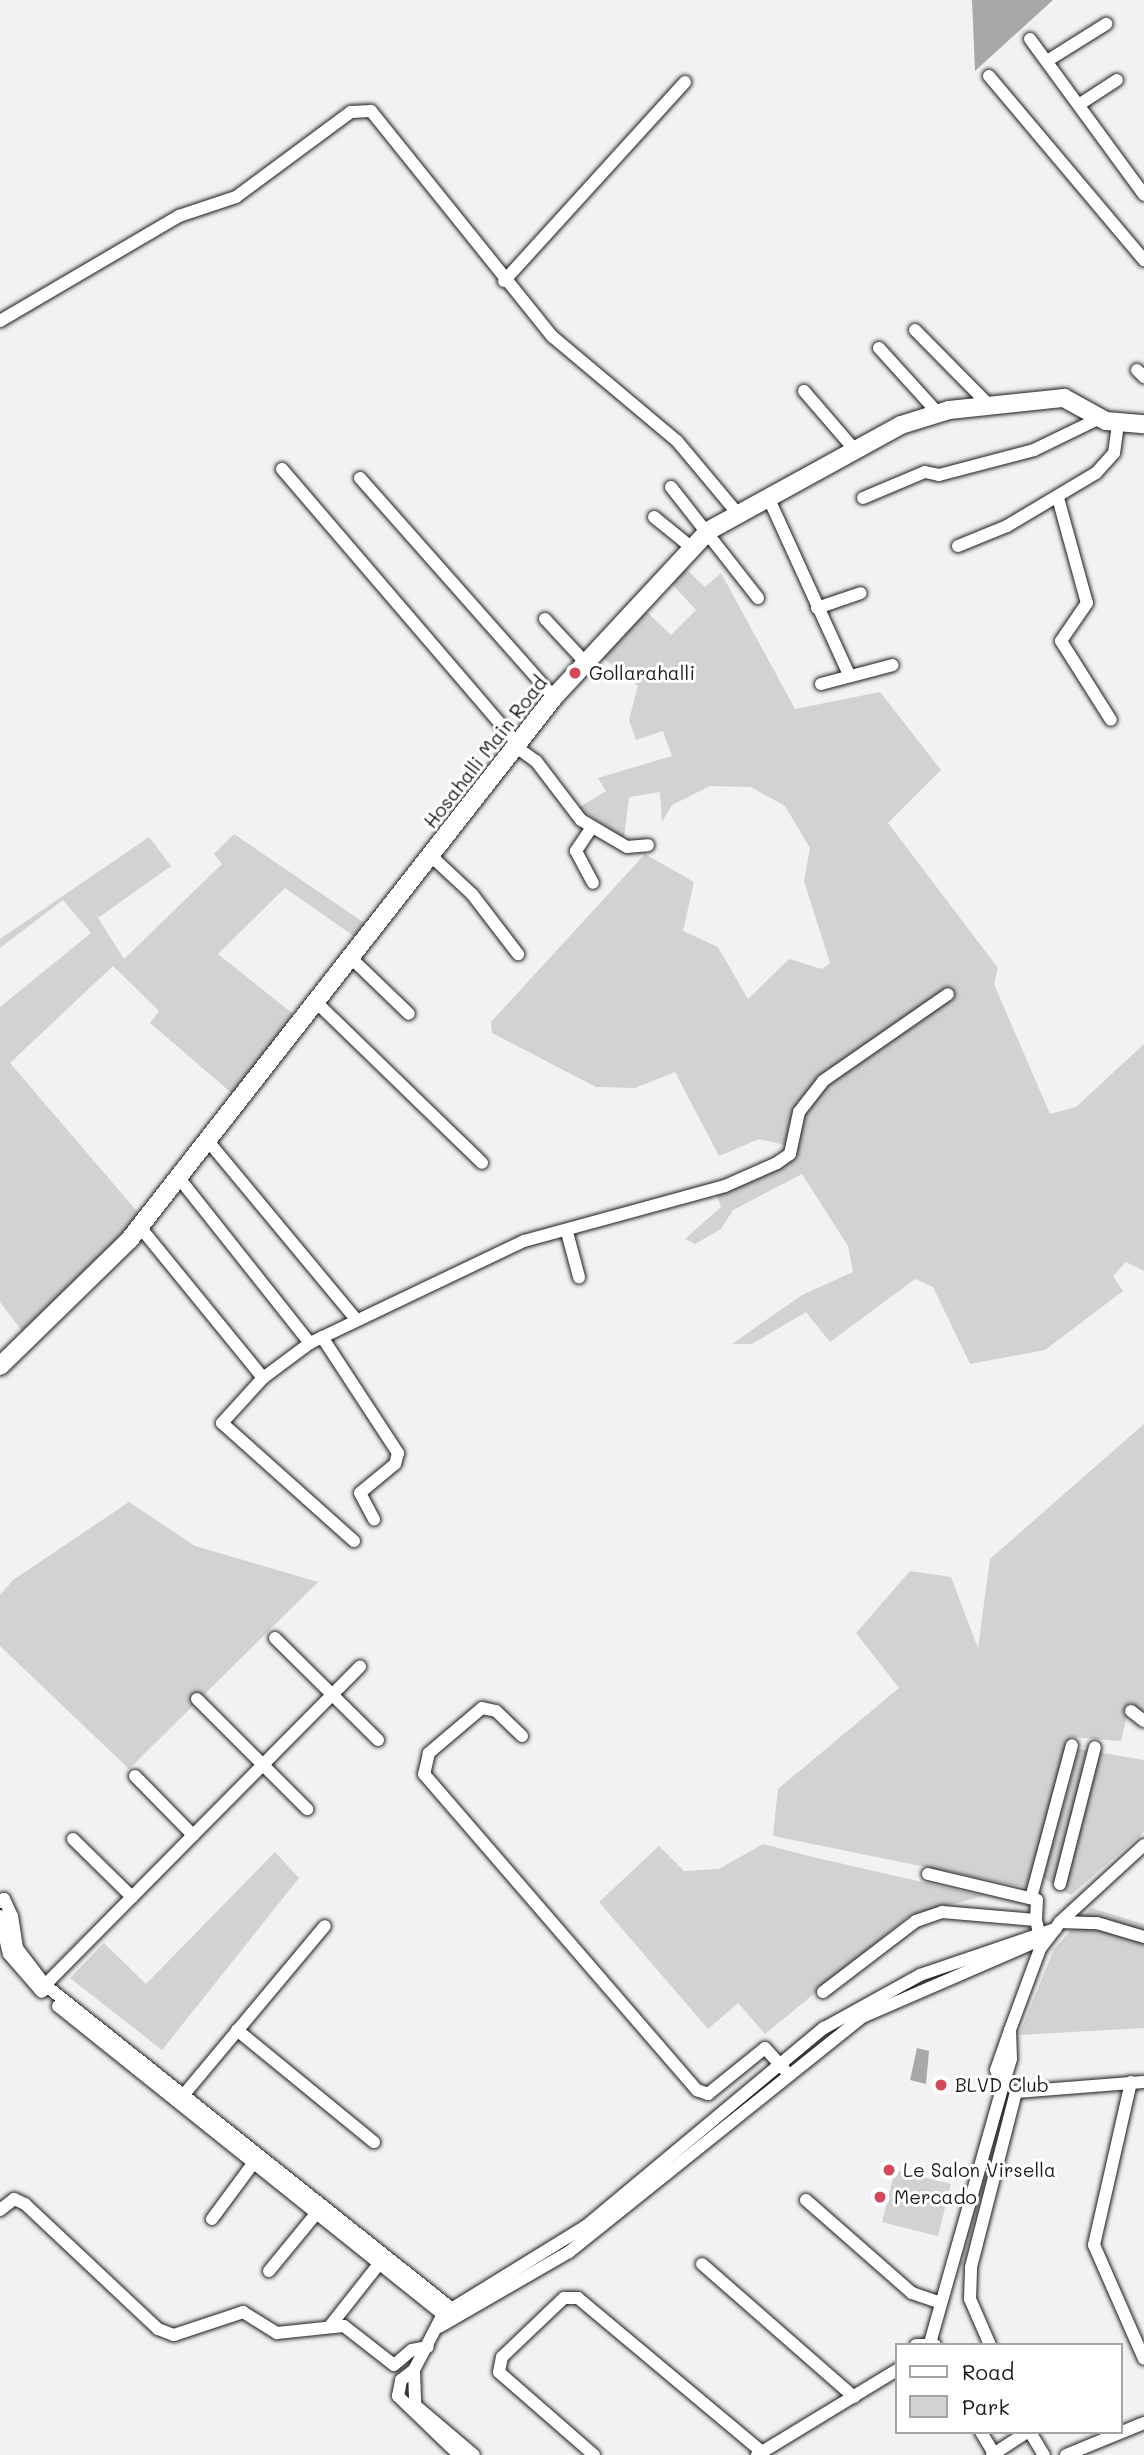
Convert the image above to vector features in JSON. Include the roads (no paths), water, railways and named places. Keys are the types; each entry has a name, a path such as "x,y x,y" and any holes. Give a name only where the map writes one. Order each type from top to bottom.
{"street":[{"path":"1048,61 1106,24"},
{"path":"1030,39 1144,195"},
{"path":"989,76 1144,260"},
{"path":"1080,104 1117,80"},
{"path":"504,281 685,82"},
{"path":"0,321 179,216 236,197 351,113 371,111 504,281 553,337 677,440 738,514"},
{"path":"915,330 989,405"},
{"path":"879,348 938,414"},
{"path":"804,391 855,450"},
{"name":"Hosahalli Main Road","path":"0,1367 140,1227 314,1000 554,697 708,531 855,450 938,414 989,405 1064,398 1100,418 1118,424 1144,424"},
{"path":"863,498 925,472 939,475 1034,450 1100,418"},
{"path":"958,545 1058,498 1108,463 1118,424"},
{"path":"282,469 516,745 592,827 627,847 648,845"},
{"path":"360,478 554,697"},
{"path":"671,487 758,598"},
{"path":"768,497 849,675"},
{"path":"1058,498 1087,604 1060,641 1111,720"},
{"path":"654,517 692,548"},
{"path":"817,608 861,593"},
{"path":"545,619 585,662"},
{"path":"821,684 893,665"},
{"path":"592,827 576,851 593,883"},
{"path":"430,855 472,894 518,954"},
{"path":"349,956 409,1014"},
{"path":"354,1541 222,1423 263,1378 316,1340 356,1319 524,1241 567,1232 726,1186 777,1163 790,1154 799,1112 823,1081 948,994"},
{"path":"314,1000 482,1164"},
{"path":"208,1141 356,1319"},
{"path":"179,1178 316,1340 398,1453 395,1464 360,1493 374,1519"},
{"path":"140,1227 263,1378"},
{"path":"567,1232 579,1277"},
{"path":"275,1638 378,1740"},
{"path":"42,1987 360,1667"},
{"path":"197,1699 307,1809"},
{"path":"522,1736 496,1711 482,1708 429,1753 424,1774 697,2090 708,2094 765,2048 785,2070"},
{"path":"1131,1711 1144,1721"},
{"path":"1031,1898 1072,1745"},
{"path":"1060,1884 1096,1747"},
{"path":"135,1776 193,1835"},
{"path":"73,1839 132,1897"},
{"path":"459,2455 403,2406 401,2380 414,2370 447,2311 586,2226 785,2070 862,2017 1048,1928 1144,1845"},
{"path":"928,1874 1037,1900 1048,1928 1027,1975 996,2070 1002,2088 938,2302 933,2343"},
{"path":"2,1900 17,1948 42,1987 447,2311"},
{"path":"823,1992 916,1921 943,1912 1048,1928 1097,1923 1144,1937"},
{"path":"0,1916 9,1954 42,1987 252,2165 379,2264 447,2311"},
{"path":"181,2098 325,1926"},
{"path":"237,2031 374,2142"},
{"path":"439,2327 569,2252 785,2070"},
{"path":"989,2343 970,2299 971,2267 1016,2092 1137,2082 1094,2245 1144,2359"},
{"path":"212,2219 252,2165"},
{"path":"0,2210 14,2199 25,2204 159,2329 174,2335 243,2312 277,2333 344,2326 394,2365 412,2350 428,2347"},
{"path":"806,2200 912,2293 938,2302"},
{"path":"270,2271 315,2214"},
{"path":"330,2326 379,2264"},
{"path":"702,2264 854,2398"},
{"path":"594,2455 499,2372 502,2357 565,2298 578,2298 759,2453 895,2371"},
{"path":"414,2370 415,2404 474,2455"},
{"path":"1123,2432 1144,2423"},
{"path":"982,2434 994,2455 1026,2434"},
{"path":"1030,2434 1044,2455"},
{"path":"1066,2455 1117,2434"}],"place":[{"name":"Gollarahalli","path":"575,673"},
{"name":"BLVD Club","path":"941,2085"},
{"name":"Le Salon Virsella","path":"889,2170"},
{"name":"Mercado","path":"880,2197"}]}
